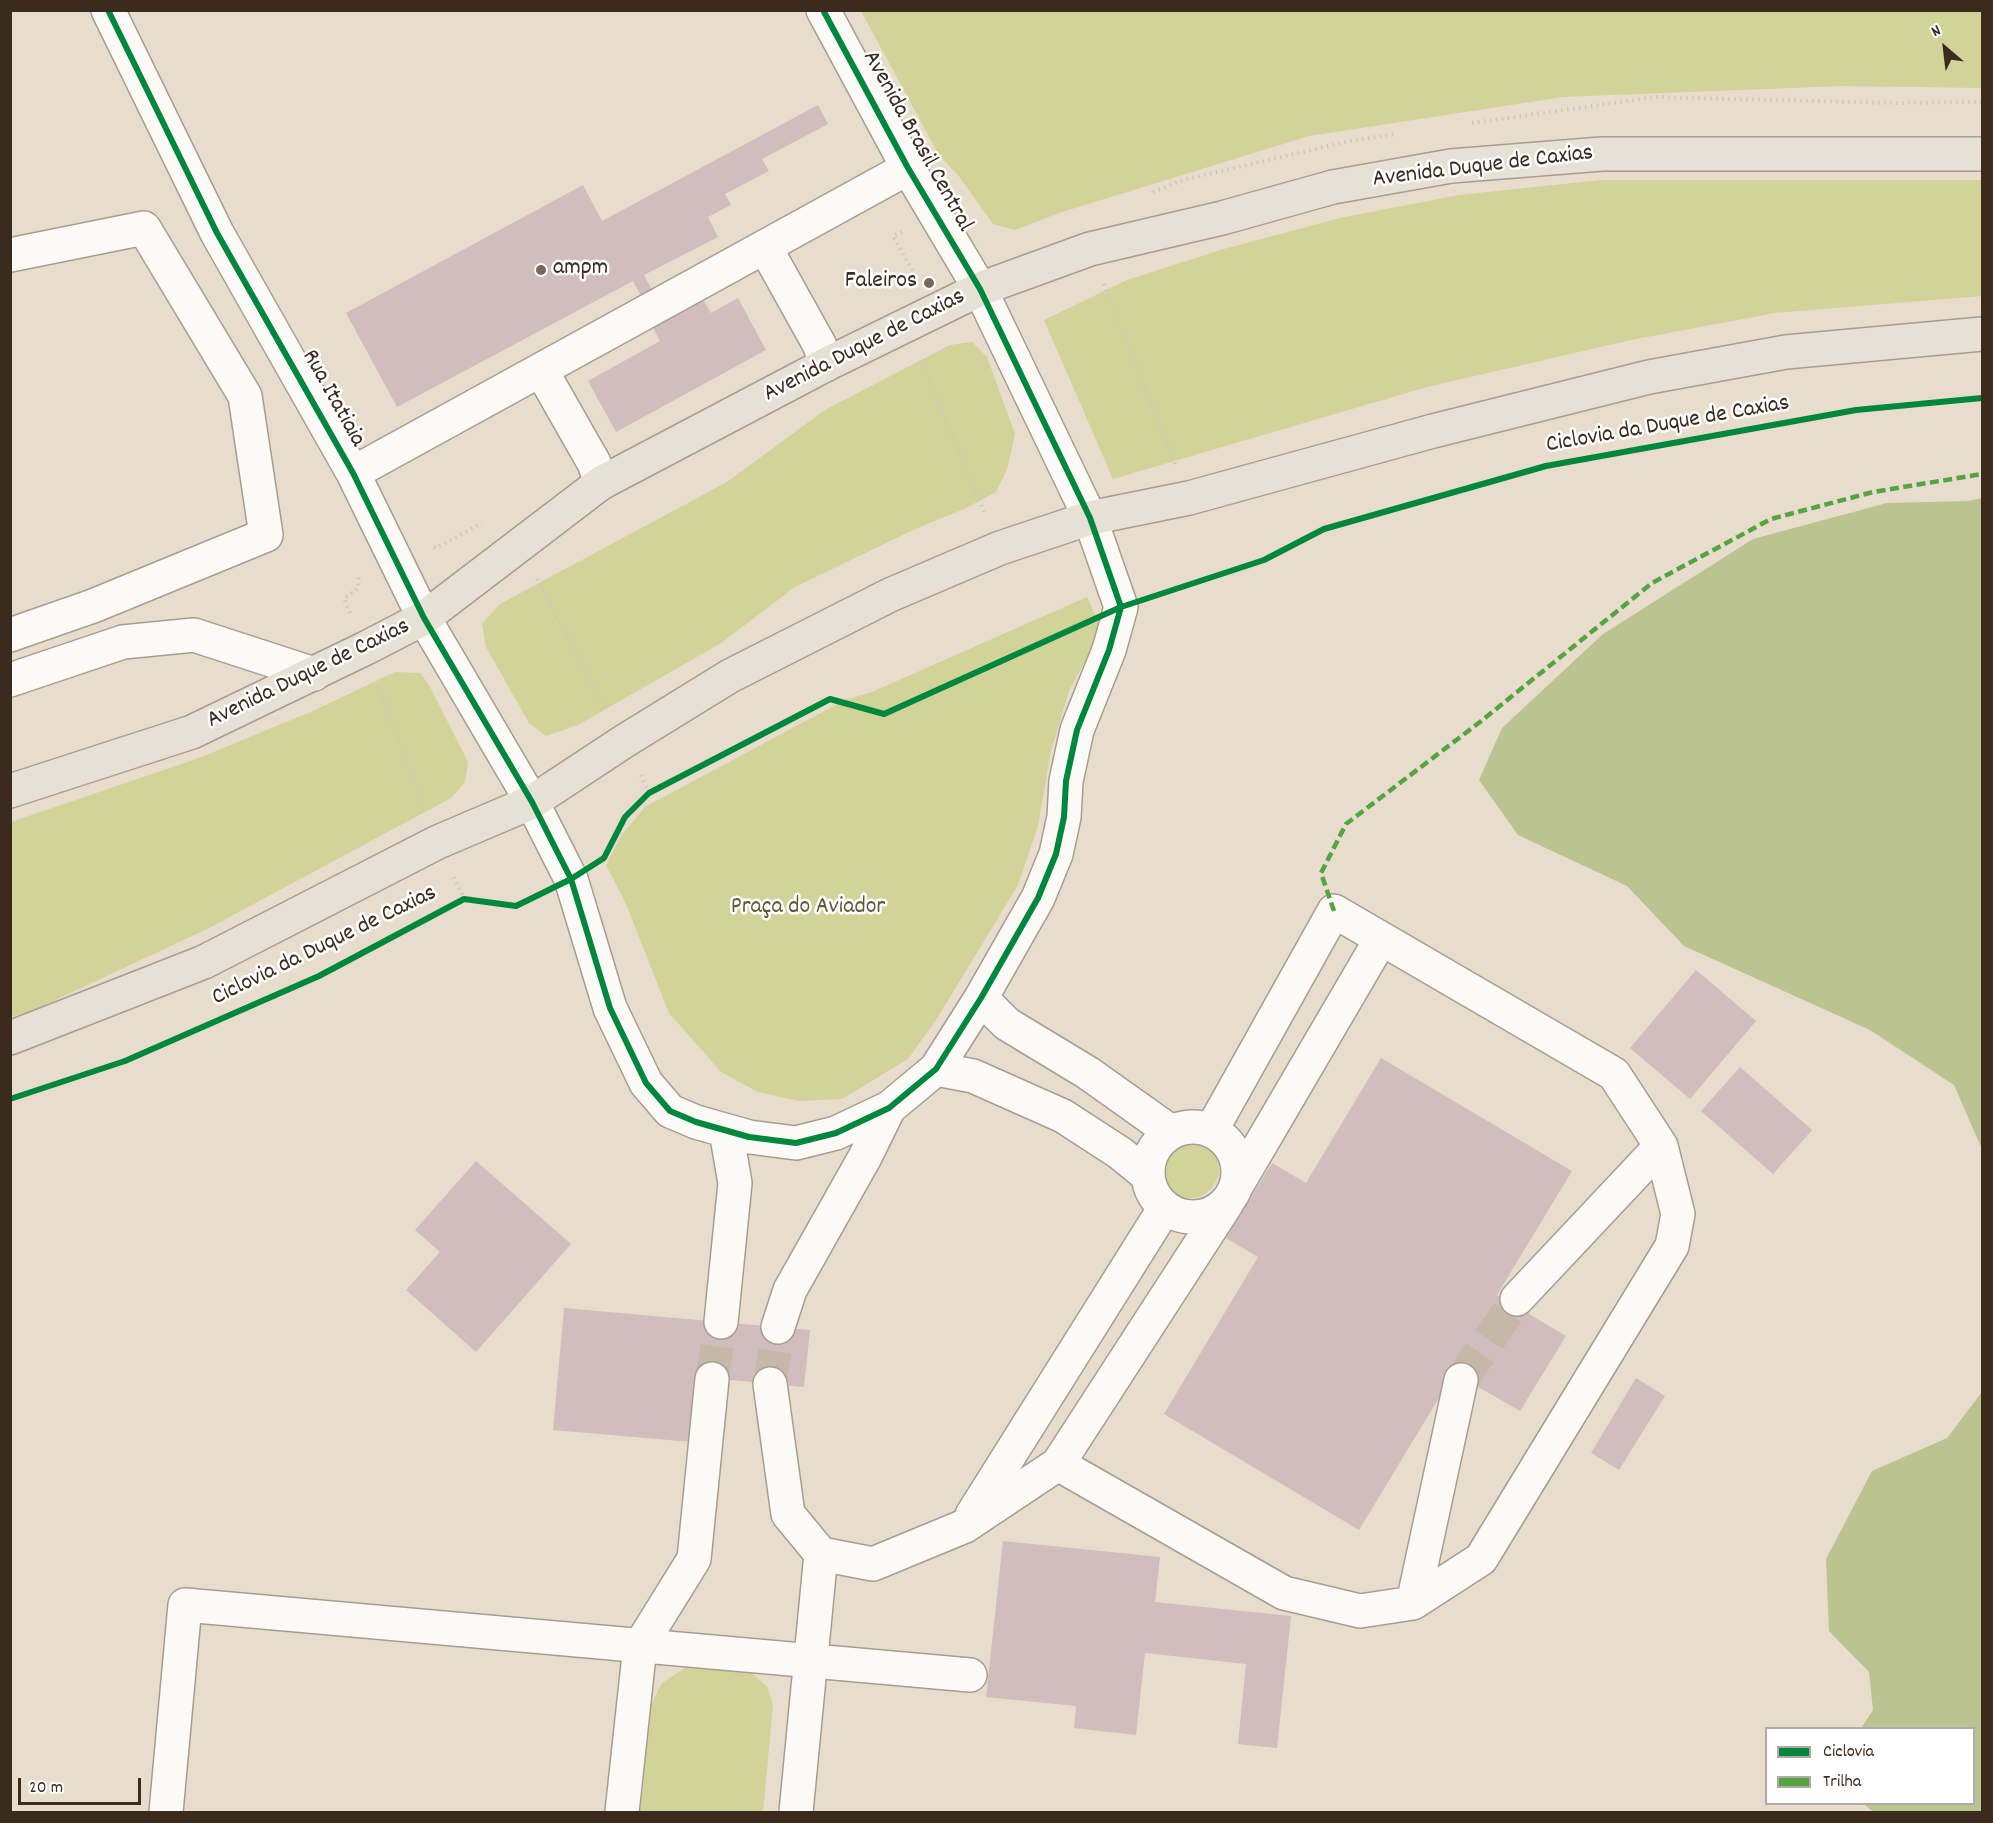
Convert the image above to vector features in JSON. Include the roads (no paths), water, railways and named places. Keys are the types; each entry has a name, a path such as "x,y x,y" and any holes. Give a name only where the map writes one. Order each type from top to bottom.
{"main road":[{"name":"Avenida Duque de Caxias","path":"10,791 192,732 366,648 424,618 602,483 905,324 980,289 1090,249 1221,218 1333,187 1451,166 1602,154 1983,154"},
{"path":"10,1038 204,962 438,842 532,802 623,742 740,671 890,595 999,548 1090,518 1189,498 1433,431 1649,377 1786,352 1983,334"}],"street":[{"name":"Rua Itatiaia","path":"108,10 217,233 352,473 424,618 532,802 571,879 610,1008 646,1083 670,1111 696,1122 750,1137 796,1143 836,1133 889,1108"},
{"name":"Avenida Brasil Central","path":"823,10 908,168 980,289 1090,518 1121,607 1109,650 1077,730 1066,781 1064,817 1056,854 1038,898 981,998 936,1069 889,1108"},
{"path":"352,473 908,168"},
{"path":"10,255 144,228 245,396 266,535 93,606 10,635"},
{"path":"765,247 819,344 827,364"},
{"path":"541,370 594,463 602,483"},
{"path":"10,680 123,642 194,635 314,674"},
{"path":"1058,1464 1284,1593 1360,1611 1413,1603 1481,1559 1672,1246 1678,1214 1661,1146 1614,1074 1334,911 1211,1131"},
{"path":"770,1384 788,1514 821,1554 873,1564 965,1526 1058,1464 1232,1194 1381,939"},
{"path":"981,998 1007,1024 1088,1073 1171,1132"},
{"path":"936,1069 973,1076 1063,1116 1120,1153 1147,1175"},
{"path":"1063,1116 1088,1073"},
{"path":"778,1327 790,1290 865,1157 889,1108"},
{"path":"1184,1127 1211,1131 1222,1138 1237,1160 1232,1194 1203,1217 1176,1215 1164,1209 1149,1188 1147,1175 1153,1150 1171,1132 1184,1127"},
{"path":"721,1322 735,1183 726,1131"},
{"path":"1517,1299 1661,1146"},
{"path":"965,1526 1164,1209"},
{"path":"622,1812 640,1646 694,1559 712,1379"},
{"path":"1413,1603 1461,1380"},
{"path":"821,1554 797,1799 821,1812"},
{"path":"166,1812 184,1605 970,1675"}],"tunnel":[{"path":"1461,1380 1517,1299"},
{"path":"712,1379 721,1322"},
{"path":"770,1384 778,1327"}],"place":[{"name":"ampm","path":"541,270"},
{"name":"Faleiros","path":"929,283"}],"park label":[{"name":"Praça do Aviador","path":"808,909"}]}
